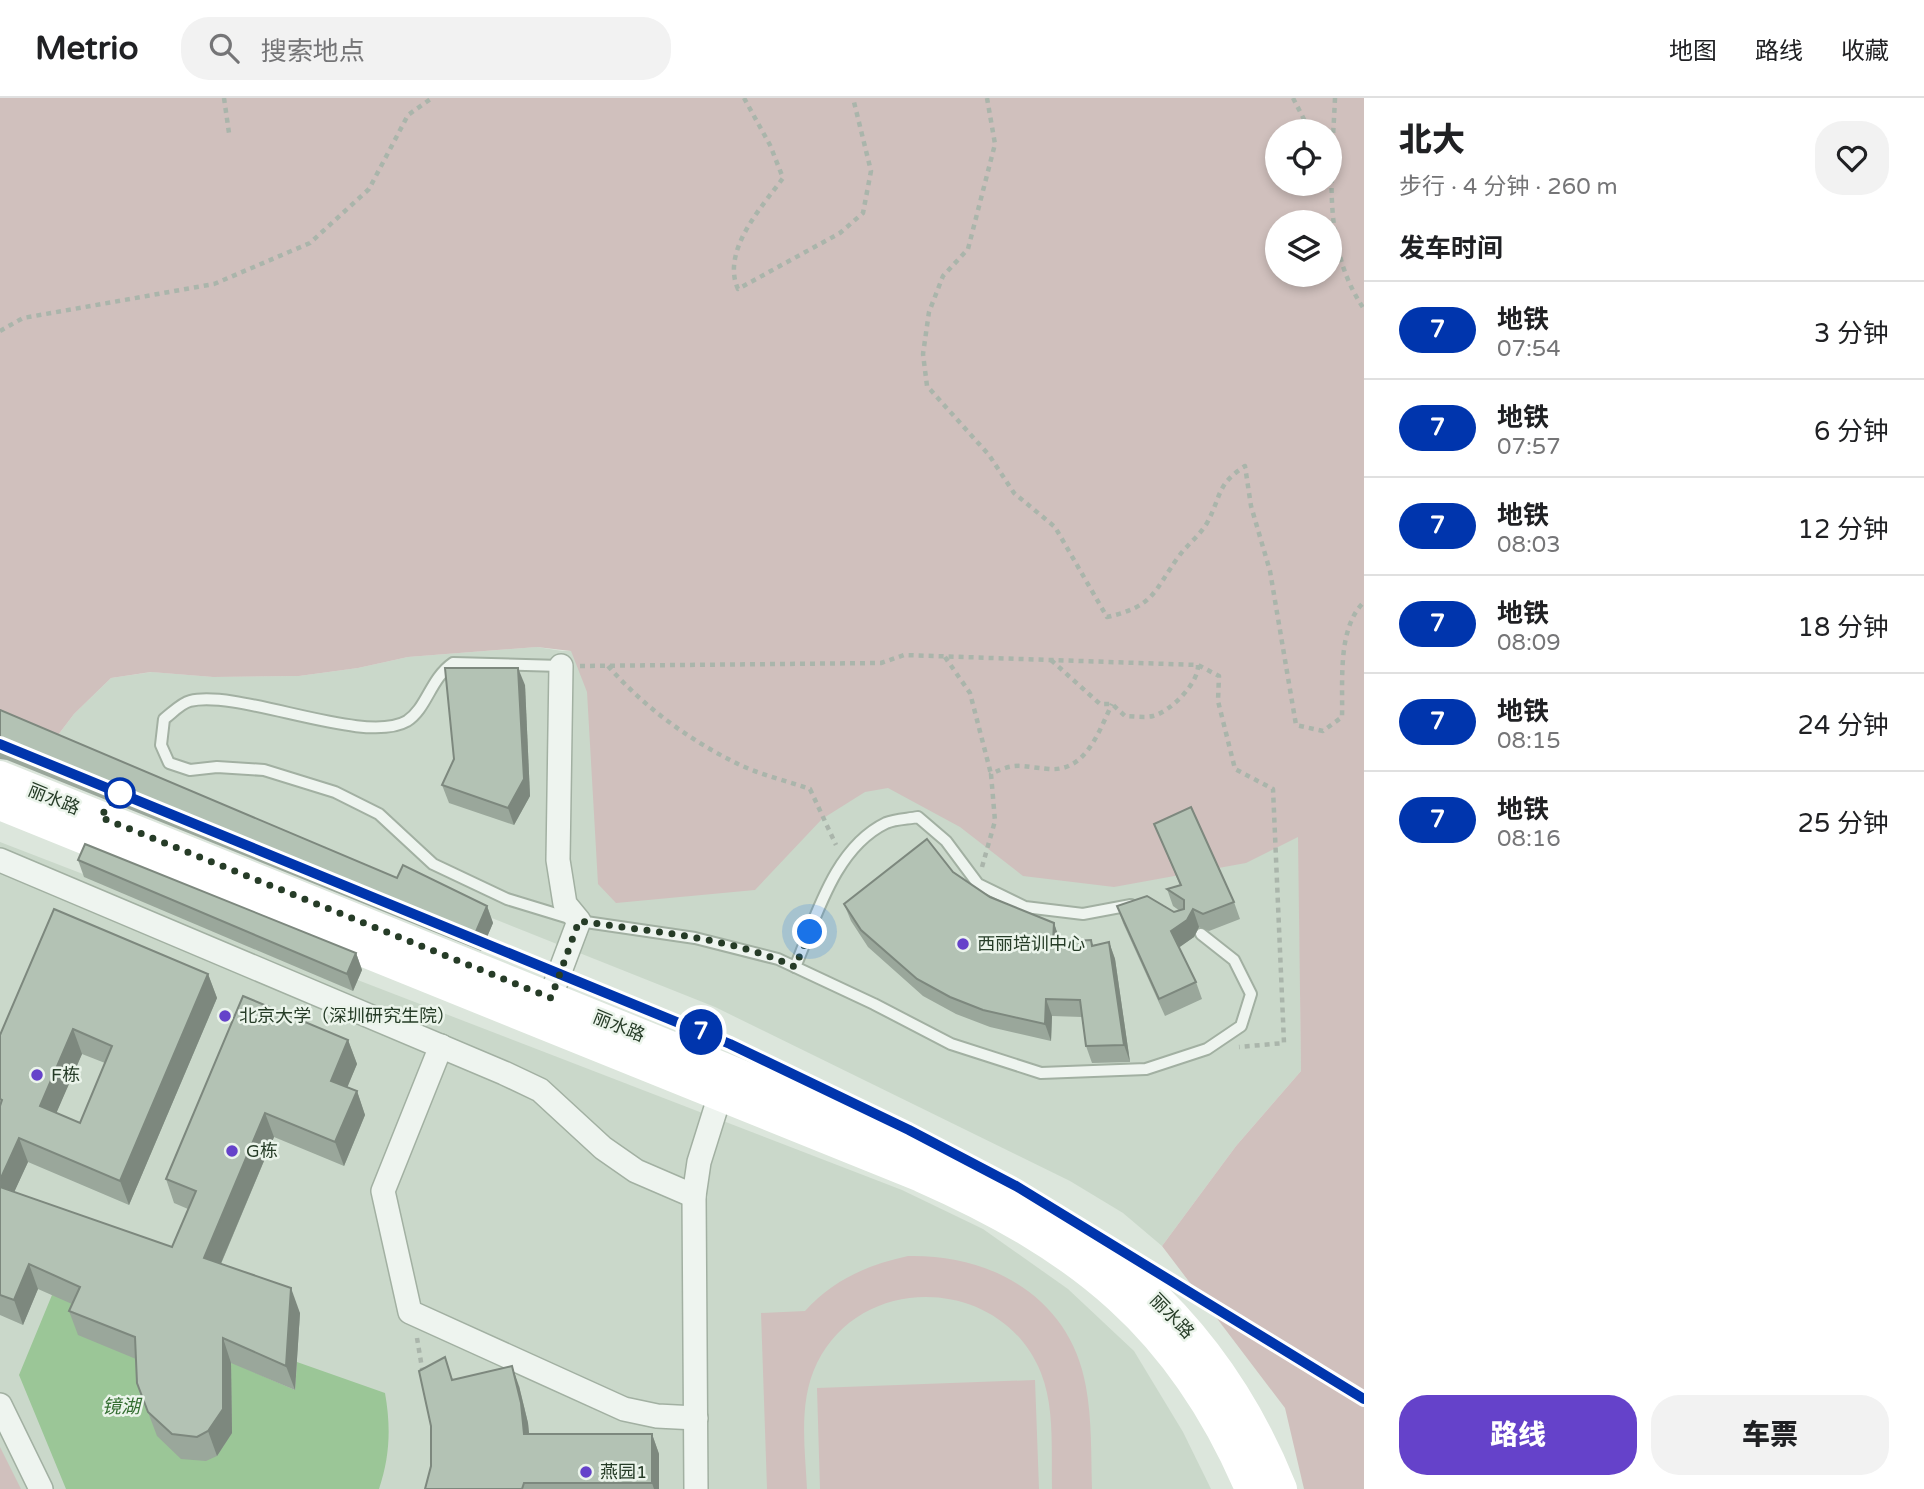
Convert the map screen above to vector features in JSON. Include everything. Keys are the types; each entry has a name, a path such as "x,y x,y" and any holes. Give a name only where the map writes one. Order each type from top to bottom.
{"main road":[{"name":"丽水路","path":"0,777 551,998 970,1172 1016,1195 1100,1250 1174,1315 1204,1350 1255,1431 1281,1489"},
{"name":"丽水路","path":"0,804 958,1193 1023,1227 1087,1269 1141,1316 1191,1376 1229,1440 1251,1489"}],"street":[{"path":"551,998 579,921 565,904 558,860 561,666"},
{"path":"0,860 540,1090 603,1148 636,1171 694,1195"},
{"path":"441,1046 383,1191 411,1312 624,1409 657,1416 696,1418"},
{"path":"696,1489 694,1195 699,1162 720,1095"},
{"path":"0,1405 41,1489"}],"lane":[{"path":"561,666 453,663 439,672 423,703 407,721 380,727 301,717 221,701 188,701 164,719 161,745 169,762 190,770 217,767 264,770 335,792 379,814 433,864 507,899 579,921 695,938 778,959 951,1044 1041,1073 1146,1069 1207,1049 1241,1026 1251,994 1234,960 1200,934"},
{"path":"795,967 834,878 858,843 887,822 918,817 946,841 978,884 1025,907 1083,914 1148,901"}],"path":[{"path":"224,98 229,133"},
{"path":"0,331 23,317 214,284 310,243 369,190 408,115 432,98"},
{"path":"744,98 770,145 783,178 761,207 735,254 732,276 738,289 840,233 863,213 871,172 853,98"},
{"path":"986,98 995,144 968,249 943,276 929,312 923,354 927,386 989,455 1014,493 1055,527 1108,617 1134,611 1161,588 1179,556 1206,525 1225,479 1245,466 1251,506 1270,571 1296,725 1323,731 1342,718 1345,645 1353,612 1364,602"},
{"path":"1293,98 1304,119"},
{"path":"1334,119 1335,98"},
{"path":"1331,196 1331,215 1341,267 1364,309"},
{"path":"561,666 881,663 904,655 1198,665 1219,676 1217,701 1235,769 1273,789 1284,1043 1207,1049"},
{"path":"945,657 970,693 991,774 995,821 978,884"},
{"path":"1050,660 1100,704 1112,704 1125,716 1154,716 1186,694 1199,674 1198,665"},
{"path":"608,666 631,692 679,729 739,764 810,789 845,861"},
{"path":"991,774 1011,764 1053,770 1079,762 1096,738 1112,704"},
{"path":"411,1312 424,1378"}],"shaded area":[{"path":"0,98 1364,98 1364,1489 1304,1489 1285,1408 1162,1246 1236,1146 1301,1071 1298,837 1246,863 1114,887 1023,876 960,827 888,788 865,792 822,819 755,890 616,903 598,884 587,692 571,651 537,647 408,657 358,668 299,676 213,677 151,672 111,678 74,714 55,739 0,719"},
{"path":"537,647 562,651 627,651 1299,834 1301,1071 1236,1146 1162,1246 1123,1213 1070,1181 715,1007 361,866 55,739 74,714 111,678 152,672 213,677 299,676 358,668 408,657"},
{"name":"北京大学（深圳研究生院）","path":"0,842 902,1190 983,1229 1068,1289 1134,1351 1183,1432 1211,1489 0,1489"},
{"path":"908,1256 939,1257 969,1263 997,1273 1023,1287 1045,1306 1064,1329 1077,1356 1086,1387 1092,1489 1052,1489 1048,1401 1041,1373 1022,1341 996,1318 966,1303 932,1297 898,1300 866,1312 838,1333 817,1363 807,1393 804,1441 807,1489 767,1489 761,1313 805,1311 827,1291 852,1275"},
{"path":"1035,1380 1039,1489 820,1489 817,1388"},
{"path":"0,1447 21,1489 0,1489"}],"water":[{"name":"镜湖","path":"52,1295 93,1302 295,1390 297,1362 385,1393 388,1441 379,1489 66,1489 19,1375"}],"building":[{"path":"445,668 518,668 524,779 508,808 442,785 454,759"},
{"path":"0,710 397,878 403,865 487,906 475,934 0,743"},
{"path":"1191,807 1234,902 1203,914 1193,909 1187,920 1171,931 1196,982 1159,999 1117,906 1147,896 1174,912 1184,909 1184,900 1167,889 1181,885 1154,824"},
{"name":"西丽培训中心","path":"927,839 953,872 990,897 1054,923 1053,942 1091,940 1092,946 1109,942 1124,1045 1086,1046 1080,1000 1046,999 1045,1024 983,1010 950,997 917,979 861,930 844,904"},
{"path":"85,844 356,953 347,974 78,860"},
{"name":"F栋","path":"54,909 208,974 120,1181 19,1138 0,1180 0,1035","holes":["73,1029 112,1046 80,1123 40,1106"]},
{"path":"243,996 348,1040 331,1081 357,1091 335,1142 265,1113 204,1258 291,1288 286,1366 223,1338 223,1409 208,1431 197,1437 172,1434 148,1412 137,1383 135,1337 69,1311 80,1287 29,1264 14,1300 0,1295 0,1187 172,1247 196,1191 166,1179"},
{"path":"445,1357 452,1380 512,1366 521,1403 524,1434 652,1434 652,1483 524,1483 522,1489 425,1489 431,1466 431,1426 419,1371"}],"metro line":[{"name":"7","path":"0,744 730,1044 816,1083 1016,1186 1364,1399"}],"place":[{"name":"西丽培训中心","path":"963,944"},
{"name":"北京大学（深圳研究生院）","path":"225,1016"},
{"name":"F栋","path":"37,1075"},
{"name":"G栋","path":"232,1151"},
{"name":"燕园1","path":"586,1472"}],"route":[{"path":"120,793 100,817 551,998 579,921 695,938 778,959 795,967 810,932"}]}
